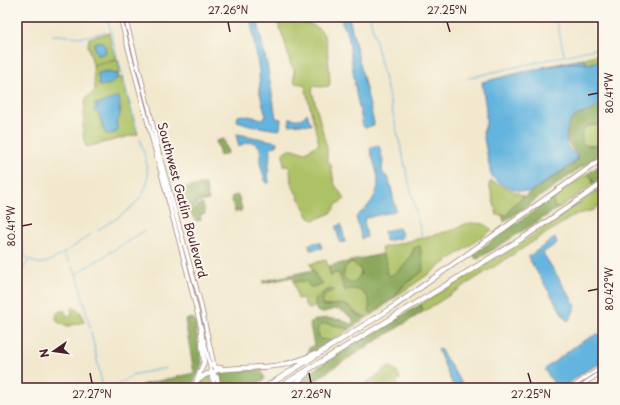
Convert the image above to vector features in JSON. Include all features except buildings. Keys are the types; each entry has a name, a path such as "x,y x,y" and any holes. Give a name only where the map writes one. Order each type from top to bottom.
{"highway":[{"path":"264,388 393,307 603,158"},
{"path":"278,388 526,236 603,183"},
{"path":"195,386 204,362 202,330"},
{"path":"214,364 216,368 224,369 280,366 300,361 331,347"},
{"path":"291,388 309,371 335,353"},
{"path":"195,386 203,376 214,375 224,369"}],"main road":[{"name":"Southwest Gatlin Boulevard","path":"120,17 214,375 219,388"},
{"name":"Southwest Gatlin Boulevard","path":"125,17 149,108 159,153 200,303 214,364 215,388"},
{"path":"571,388 603,366"},
{"path":"578,388 603,371"}],"green space":[{"path":"280,21 299,21 312,25 322,32 327,46 330,81 329,86 313,86 312,91 327,148 327,159 331,165 334,183 345,199 337,204 331,213 314,220 309,218 291,183 290,169 287,166 284,166 283,153 288,149 294,149 304,153 319,144 305,86 295,83 294,80 294,68 291,66 284,39 278,24"},
{"path":"109,33 112,47 117,59 93,65 88,46 89,38","holes":["94,43 104,43 106,52 97,55"]},
{"path":"603,53 603,60 587,64 586,61 577,60"},
{"path":"118,60 120,73 113,74 109,71 98,73 99,85 101,86 112,83 114,79 119,77 122,78 138,134 87,147 83,131 84,117 86,98 95,91 93,66","holes":["113,100 121,110 116,123 118,129 105,133 99,114 98,112 94,111 98,108 98,105 94,106 96,103 99,104"]},
{"path":"603,104 603,118 600,126 591,125 584,128 582,131 582,139 583,144 589,146 596,145 603,152 504,222 502,215 508,215 511,207 516,202 572,165 578,159 577,155 567,142 569,125 577,116"},
{"path":"603,120 603,152 596,145 589,146 583,144 581,134 584,128 601,125"},
{"path":"224,139 228,153 220,156 216,141"},
{"path":"603,163 603,177 593,184 592,178 587,174"},
{"path":"587,174 592,178 593,184 559,208 554,207 553,197"},
{"path":"491,181 524,196 511,207 508,215 497,215 489,184"},
{"path":"205,184 209,200 199,202 189,211 180,203 183,188"},
{"path":"603,187 603,200 594,210 575,215 423,312 421,304 520,244"},
{"path":"237,195 239,197 242,209 241,211 235,212 231,197"},
{"path":"553,197 554,207 559,208 478,259 475,258 474,254"},
{"path":"200,204 203,204 205,214 200,215 201,220 196,221 190,212"},
{"path":"471,223 484,224 492,230 394,298 407,282 420,247 414,248 404,265 397,272 389,276 387,274 386,267 387,262 381,248 457,229 463,225"},
{"path":"420,246 423,271 403,286 394,298 373,314 369,311 369,302 367,297 362,292 356,289 345,291 339,273 334,273 331,277 329,266 382,254 387,262 387,274 389,276 397,272 405,265 414,248","holes":["350,263 353,263 360,268 361,273 356,281 349,282 343,276 345,267"]},
{"path":"326,260 331,277 334,273 339,273 345,290 360,290 368,297 369,311 373,314 367,317 361,316 353,310 338,304 323,306 322,300 324,296 333,291 327,290 321,294 315,302 313,308 309,309 306,307 303,298 298,299 294,282 306,280 312,287 322,284 310,264"},
{"path":"350,263 353,263 360,268 361,273 359,278 354,282 347,281 343,276 345,267"},
{"path":"313,270 319,281 323,283 313,287 310,287 306,281 294,282 293,277 263,283 263,281"},
{"path":"330,289 334,291 327,293 324,296 322,303 323,306 342,304 350,307 357,315 367,317 350,329 321,324 317,330 320,339 331,341 310,353 308,349 314,345 310,326 311,322 326,318 343,320 350,324 353,323 353,319 340,310 334,309 319,313 316,310 315,299"},
{"path":"421,304 423,312 336,366 315,381 309,388 294,388 315,369"},
{"path":"73,307 81,313 84,322 68,326 59,323 56,319 57,313 64,310 66,315 71,316 71,309"},
{"path":"192,318 195,320 199,352 202,360 200,370 190,388 141,388 141,385 194,373 185,320"},
{"path":"325,323 350,329 331,341 320,339 317,330 321,324"},
{"path":"390,367 396,370 399,375 400,379 396,381 399,388 359,388 380,374 384,369"},
{"path":"261,370 265,379 252,388 223,388 219,371"},
{"path":"204,376 210,376 213,388 206,388 201,381"}],"water":[{"path":"250,17 259,17 259,30 268,69 276,118 281,119 280,129 278,130 253,126 237,121 238,116 243,115 263,119 266,116 260,94 259,71"},
{"path":"343,17 349,17 374,123 374,125 365,128 363,126 356,93 348,35 341,21"},
{"path":"100,41 104,43 106,52 98,56 95,51 94,43"},
{"path":"576,60 585,60 586,64 570,63 543,67"},
{"path":"603,61 603,103 592,110 575,116 568,126 566,143 577,159 571,165 530,192 520,191 503,185 494,179 491,175 483,133 486,124 486,110 482,82 535,69 572,63 587,64"},
{"path":"109,71 113,74 118,74 119,77 111,84 99,85 98,73"},
{"path":"118,97 120,103 120,117 116,123 118,129 117,132 107,134 105,133 98,112 94,112 94,109 98,108 98,106 94,106 94,104 99,104"},
{"path":"307,113 311,125 289,125 290,118 300,119"},
{"path":"238,134 277,142 277,146 271,147 268,172 269,183 265,181 261,167 260,147 251,142 243,144 239,147 236,135"},
{"path":"379,145 383,161 382,170 389,179 396,210 366,218 364,221 367,237 362,239 356,217 368,206 377,191 378,177 370,148"},
{"path":"341,224 345,242 340,243 336,227"},
{"path":"399,228 402,234 401,238 385,241 384,231"},
{"path":"555,238 557,243 543,253 576,306 570,319 567,321 528,257"},
{"path":"320,242 322,248 310,250 309,244"},
{"path":"599,334 603,341 603,362 582,373 563,388 557,388 545,370 546,368 578,344"},
{"path":"440,349 465,388 454,388 438,350"}],"waterway":[{"path":"107,17 117,56"},
{"path":"370,17 422,237"},
{"path":"556,17 564,55"},
{"path":"52,36 82,37 105,32"},
{"path":"468,78 603,47"},
{"path":"119,62 137,131"},
{"path":"98,230 126,212 134,205 145,189 148,178 147,166 140,139"},
{"path":"17,228 25,256 38,263 47,262 53,259 91,234"},
{"path":"76,274 144,231"},
{"path":"63,253 69,262"},
{"path":"17,278 29,260"},
{"path":"72,266 78,278 90,328"},
{"path":"91,332 103,388"},
{"path":"117,386 132,375 166,368"},
{"path":"105,388 113,386"}]}
